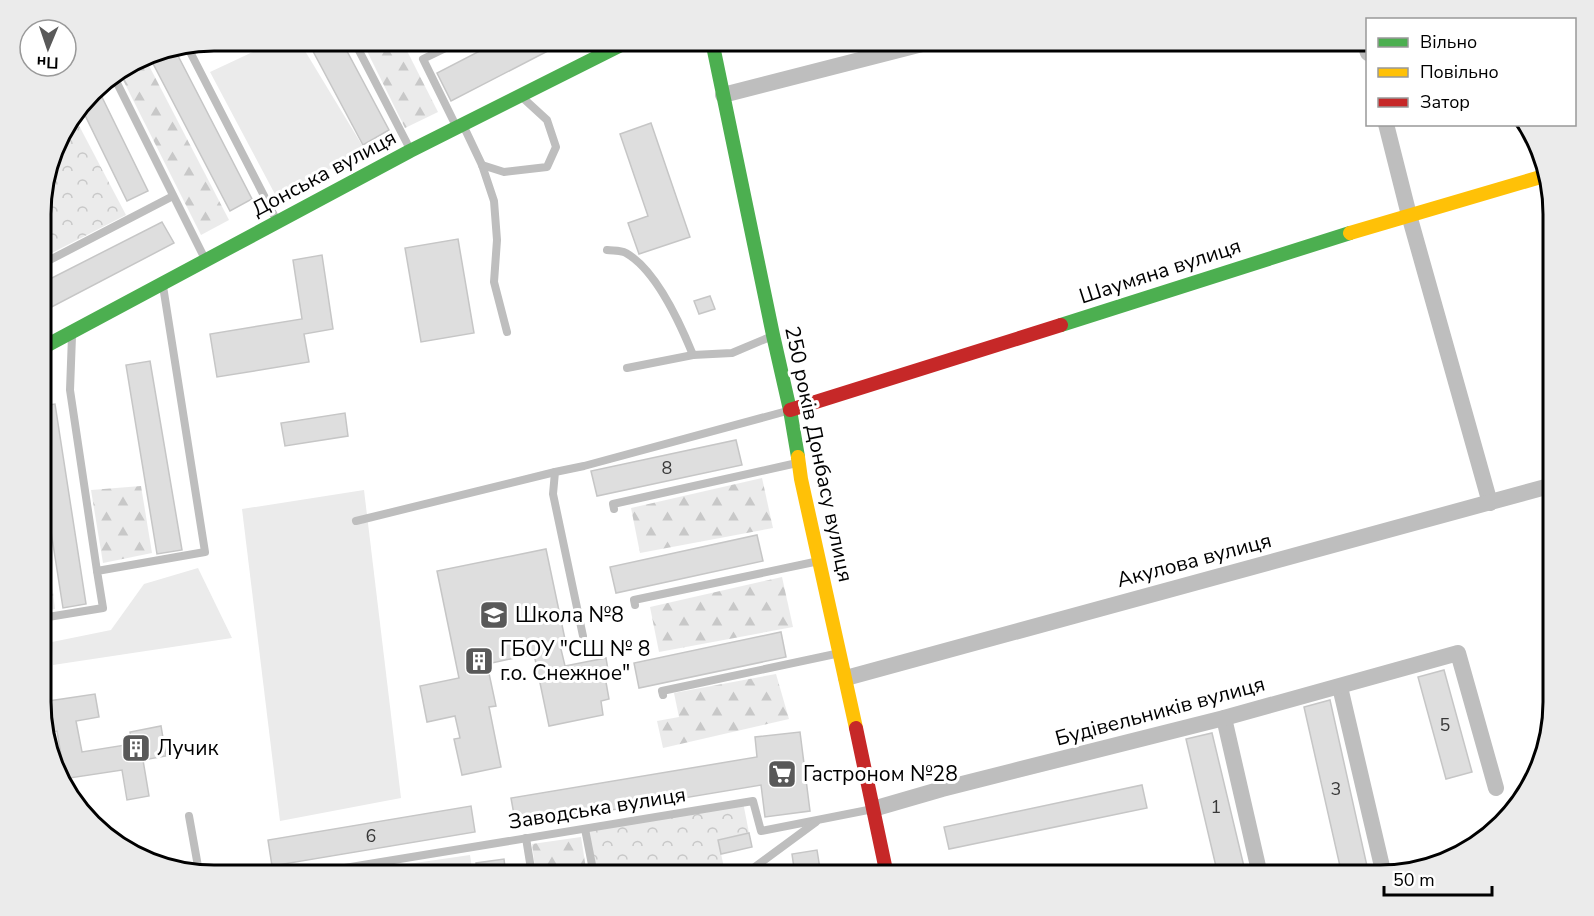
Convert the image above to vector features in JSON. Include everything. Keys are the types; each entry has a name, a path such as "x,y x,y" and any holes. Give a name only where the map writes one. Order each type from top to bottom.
{"street":[{"name":"Донська вулиця","path":"51,343 277,220 608,51"},
{"name":"250 років Донбасу вулиця","path":"714,51 790,410 798,463 885,865"},
{"path":"723,95 892,51"},
{"path":"1387,126 1409,215 1490,503"},
{"name":"Шаумяна вулиця","path":"790,410 1409,215 1539,178"},
{"name":"Акулова вулиця","path":"846,678 1543,488"},
{"name":"Будівельників вулиця","path":"873,809 942,789 1224,718 1458,653 1496,788"},
{"path":"1340,687 1382,865"},
{"path":"1224,718 1258,865"}],"lane":[{"path":"360,51 410,151"},
{"path":"440,51 423,59 482,165 494,201 497,240 494,282 507,332"},
{"path":"190,52 277,220"},
{"path":"117,83 206,260"},
{"path":"482,165 504,172 548,167 556,147 547,120 520,96"},
{"path":"51,259 174,196"},
{"path":"607,250 623,252 638,262 660,290 678,320 693,355"},
{"path":"97,570 205,552 162,283"},
{"path":"51,617 103,608 70,390 72,332"},
{"path":"627,368 693,355 732,353 773,335"},
{"path":"356,521 584,466 790,410"},
{"path":"614,509 613,504 798,463"},
{"path":"555,472 553,494 583,636"},
{"path":"635,605 634,600 819,561"},
{"path":"663,695 662,691 840,653"},
{"name":"Заводська вулиця","path":"363,865 753,801 761,831 873,809"},
{"path":"189,816 198,864"},
{"path":"757,865 818,820"},
{"path":"585,829 592,865"},
{"path":"526,838 530,865"}],"green space":[{"path":"255,51 305,51 365,150 277,198 210,72"},
{"path":"367,51 407,51 438,112 405,128"},
{"path":"148,64 229,220 201,235 123,80"},
{"path":"78,124 126,215 51,253 52,193 63,151"},
{"path":"762,478 773,528 640,553 631,508"},
{"path":"141,486 152,553 103,563 91,490"},
{"path":"364,490 401,798 280,821 242,509"},
{"path":"198,568 232,638 53,665 52,642 111,630 144,584"},
{"path":"51,576 55,609 51,610"},
{"path":"782,577 793,627 659,652 650,607"},
{"path":"776,674 789,719 663,748 657,721 679,717 674,693"},
{"path":"743,802 749,833 718,840 723,865 592,865 585,829"},
{"path":"581,837 585,865 535,865 532,844"},
{"path":"470,855 472,865 401,865"}],"building":[{"path":"313,51 347,51 389,130 363,145"},
{"path":"480,51 548,51 451,101 437,73"},
{"path":"178,55 252,199 230,211 152,63"},
{"path":"101,96 148,191 127,201 85,115"},
{"path":"651,123 690,237 639,254 628,223 648,216 620,134"},
{"path":"162,222 174,243 51,307 51,278"},
{"path":"458,239 474,333 421,342 405,248"},
{"path":"322,255 333,329 304,334 309,362 217,377 210,334 302,319 293,260"},
{"path":"710,296 715,309 699,314 694,301"},
{"path":"150,361 182,550 157,554 126,365"},
{"path":"55,404 86,604 63,608 51,531 51,405"},
{"path":"345,413 348,436 285,446 281,423"},
{"path":"736,440 742,465 597,496 591,471"},
{"path":"757,535 763,561 616,593 610,567"},
{"name":"ГБОУ \"СШ № 8 г.о. Снежное\"","path":"546,549 566,644 560,645 565,666 606,658 608,670 604,671 609,699 601,701 603,715 549,726 534,654 487,664 496,706 489,707 501,767 462,775 454,739 460,738 455,716 427,722 420,686 459,678 437,571"},
{"path":"781,632 786,657 639,688 634,663"},
{"path":"1444,670 1472,772 1446,779 1418,677"},
{"name":"Лучик","path":"95,694 99,717 76,721 82,752 132,744 130,732 161,726 166,756 143,760 149,796 127,800 122,770 70,778 62,759 57,731 54,732 51,701"},
{"path":"1330,700 1367,865 1340,865 1304,707"},
{"path":"800,732 810,811 765,817 761,785 516,826 511,798 757,757 755,737"},
{"path":"1212,733 1244,865 1216,865 1186,739"},
{"path":"1142,785 1147,808 949,849 944,827"},
{"path":"471,806 475,832 278,865 272,865 268,840"},
{"path":"749,833 752,847 721,854 718,840"},
{"path":"817,850 819,865 794,865 792,854"},
{"path":"504,859 505,865 476,865 476,863"}],"traffic: fast":[{"path":"51,343 410,151 609,51"},
{"path":"714,51 798,457"},
{"path":"1061,325 1350,233"}],"traffic: slow":[{"path":"1350,233 1539,178"},
{"path":"798,457 856,728"}],"traffic: jam":[{"path":"790,410 1061,325"},
{"path":"856,728 885,865"}],"place":[{"name":"Школа №8","path":"494,615"},
{"name":"ГБОУ \"СШ № 8 г.о. Снежное\"","path":"479,661"},
{"name":"Лучик","path":"136,748"},
{"name":"Гастроном №28","path":"782,774"}]}
